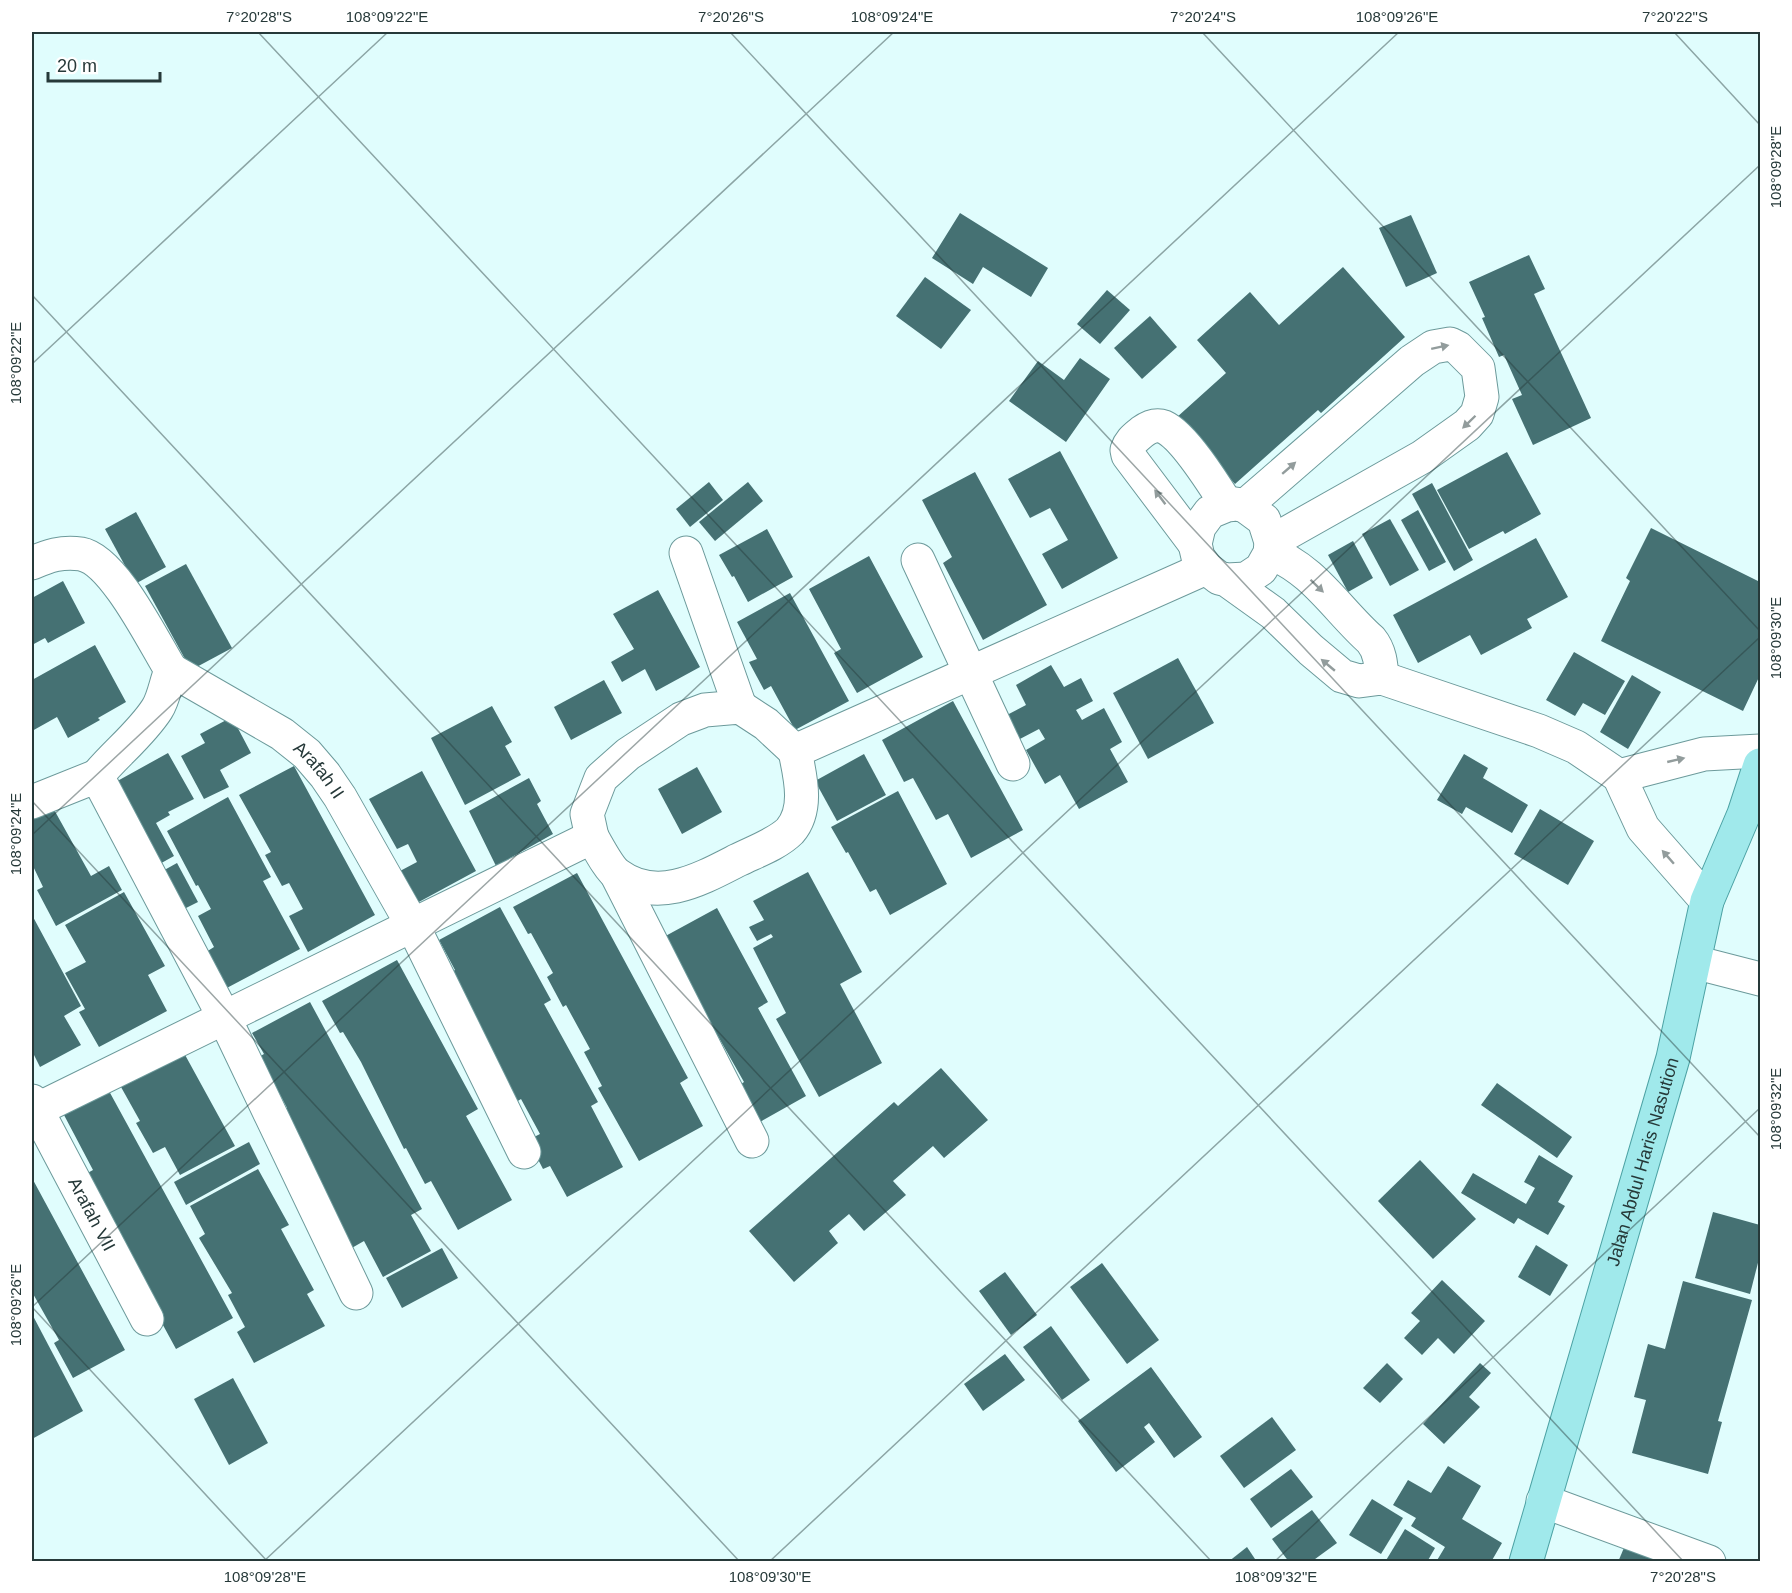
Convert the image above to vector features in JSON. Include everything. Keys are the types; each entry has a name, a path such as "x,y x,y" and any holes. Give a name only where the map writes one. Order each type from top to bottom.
{"main road":[{"name":"Jalan Abdul Haris Nasution","path":"1526,1562 1673,1058 1707,901 1744,814 1761,765"}],"street":[{"path":"795,751 1209,564 1246,579 1261,569 1271,548 1422,457 1467,425 1480,407 1481,384 1478,368 1458,348 1450,344 1433,347 1412,361 1236,506 1210,512 1199,527 1209,564"},
{"path":"1382,678 1381,664 1376,647 1371,640 1317,585 1271,548 1264,520 1236,506 1173,433 1163,427 1150,427 1130,442 1128,455 1209,564 1273,613 1342,676 1359,681 1382,678 1539,731 1576,747 1619,776 1643,828 1707,901"},
{"path":"616,874 647,889 666,888 699,880 774,842 790,830 801,806 802,788 795,751 766,724 740,706 686,553"},
{"path":"32,563 53,554 82,554 101,564 116,579 171,670 158,707 142,730 116,754 97,776 32,802"},
{"path":"918,560 1013,764"},
{"name":"Arafah II","path":"171,670 282,734 307,754 340,797 413,926 524,1152"},
{"path":"740,706 705,710 681,719 628,754 601,778 587,814 592,837 616,874 752,1141"},
{"path":"1619,776 1704,754 1761,751"},
{"path":"97,776 224,1017 356,1293"},
{"path":"33,1108 413,926 592,837"},
{"path":"1694,962 1761,979"},
{"name":"Arafah VII","path":"33,1108 147,1319"},
{"path":"1543,1501 1709,1562"}],"building":[{"path":"960,213 1048,268 1031,297 983,267 973,284 932,258"},
{"path":"1411,215 1437,273 1406,287 1379,228"},
{"path":"1529,255 1545,289 1534,294 1591,418 1533,445 1512,399 1522,395 1504,355 1499,357 1482,318 1485,317 1469,282"},
{"path":"1343,267 1405,337 1321,413 1318,410 1235,484 1176,418 1226,373 1197,340 1250,292 1279,325"},
{"path":"925,277 971,310 941,349 896,316"},
{"path":"1107,290 1130,310 1100,344 1077,324"},
{"path":"1150,316 1177,347 1142,379 1114,348"},
{"path":"1080,358 1110,379 1066,442 1009,401 1038,361 1064,380"},
{"path":"1060,451 1118,558 1062,589 1042,554 1068,540 1050,508 1030,518 1008,479"},
{"path":"1507,452 1541,514 1505,534 1503,531 1469,549 1437,490"},
{"path":"975,472 1047,605 983,640 943,563 952,557 922,500"},
{"path":"709,482 723,500 690,527 676,509"},
{"path":"748,482 763,501 715,541 699,522"},
{"path":"1432,483 1473,560 1454,571 1412,494"},
{"path":"1418,510 1446,562 1429,571 1401,520"},
{"path":"136,512 166,567 135,584 105,529"},
{"path":"1390,519 1419,570 1390,586 1362,534"},
{"path":"1651,528 1760,582 1760,675 1743,711 1601,641 1630,581 1626,578"},
{"path":"767,529 793,577 748,602 719,555"},
{"path":"1536,538 1568,597 1527,619 1532,628 1481,655 1470,635 1418,663 1393,615"},
{"path":"1353,541 1373,578 1348,592 1328,555"},
{"path":"869,556 923,657 857,693 834,653 841,649 809,589"},
{"path":"186,564 232,648 191,670 145,586"},
{"path":"63,581 85,623 48,643 45,638 32,645 32,598"},
{"path":"658,590 700,667 656,691 645,669 622,682 611,662 634,649 613,614"},
{"path":"790,593 849,701 795,730 771,686 764,690 749,662 757,659 737,622"},
{"path":"95,645 126,702 68,738 57,717 32,731 32,680"},
{"path":"1574,652 1625,681 1605,715 1583,703 1575,716 1546,700"},
{"path":"1178,658 1214,723 1148,759 1113,693"},
{"path":"1051,665 1064,687 1081,678 1093,701 1076,710 1082,720 1104,708 1122,742 1110,749 1128,782 1079,809 1060,775 1045,784 1026,750 1045,739 1039,729 1018,740 1005,716 1026,705 1016,685"},
{"path":"1632,675 1661,692 1628,749 1600,732"},
{"path":"604,680 622,713 571,740 554,707"},
{"path":"953,701 1023,830 971,858 948,814 936,820 913,778 904,782 882,740"},
{"path":"492,706 512,742 505,746 521,775 465,805 431,738"},
{"path":"232,717 251,753 220,770 229,787 204,799 181,756 205,743 200,734"},
{"path":"168,753 194,799 168,812 170,815 156,823 174,856 156,866 112,784"},
{"path":"864,754 886,795 837,821 815,781"},
{"path":"1464,754 1488,768 1483,778 1528,805 1512,833 1466,807 1462,814 1437,800"},
{"path":"294,766 375,915 308,952 289,916 303,909 289,883 282,886 265,855 271,852 239,795"},
{"path":"697,767 722,812 682,834 658,789"},
{"path":"422,771 476,871 417,903 400,871 417,862 408,844 397,849 369,799"},
{"path":"529,778 541,801 537,804 553,834 496,866 469,811"},
{"path":"898,791 947,884 890,915 876,889 870,892 831,827"},
{"path":"228,797 271,877 263,881 300,949 223,990 203,954 214,947 198,916 211,909 167,831"},
{"path":"52,806 91,876 109,866 122,890 56,926 37,890 43,887 32,864 32,817"},
{"path":"1540,809 1594,841 1568,885 1514,854"},
{"path":"177,863 198,902 180,911 159,873"},
{"path":"808,872 862,972 840,984 882,1063 819,1097 776,1019 786,1013 753,948 773,937 771,934 757,941 749,927 764,920 753,901"},
{"path":"577,873 688,1078 680,1083 703,1126 639,1161 598,1088 602,1086 584,1052 590,1049 566,1005 563,1007 547,977 553,973 531,933 528,934 513,907"},
{"path":"124,892 165,966 148,975 167,1011 99,1047 79,1012 85,1009 65,973 86,962 65,925"},
{"path":"500,907 551,1000 544,1004 598,1102 591,1106 623,1167 567,1197 550,1166 543,1169 528,1140 540,1134 521,1099 513,1104 445,976 455,970 439,940"},
{"path":"717,908 768,1002 758,1008 806,1096 758,1123 738,1086 744,1082 660,939"},
{"path":"32,915 81,1006 64,1016 81,1045 40,1067 32,1051"},
{"path":"397,960 478,1109 466,1116 512,1200 458,1230 431,1181 425,1184 406,1148 404,1149 361,1062 343,1032 340,1033 322,1001"},
{"path":"310,1002 422,1209 411,1215 431,1251 383,1277 364,1241 350,1249 281,1112 287,1108 274,1083 269,1086 255,1059 264,1054 252,1033"},
{"path":"184,1053 235,1146 180,1175 165,1147 153,1153 136,1123 140,1121 121,1087"},
{"path":"941,1068 988,1120 944,1158 933,1146 893,1181 906,1195 864,1231 849,1214 829,1231 838,1243 794,1282 749,1231 894,1102 898,1106"},
{"path":"1497,1083 1572,1137 1557,1158 1481,1105"},
{"path":"109,1091 233,1318 176,1349 82,1176 93,1170 64,1115"},
{"path":"249,1142 260,1164 186,1205 174,1182"},
{"path":"1539,1155 1573,1176 1558,1202 1565,1206 1548,1235 1518,1218 1514,1224 1461,1193 1473,1173 1526,1204 1535,1188 1524,1182"},
{"path":"1420,1160 1476,1219 1433,1259 1378,1201"},
{"path":"258,1169 289,1225 281,1229 314,1290 307,1294 325,1326 254,1363 237,1332 245,1327 228,1295 232,1293 199,1238 205,1234 190,1206"},
{"path":"32,1178 125,1350 73,1378 54,1343 59,1340 32,1292"},
{"path":"1713,1212 1760,1225 1760,1255 1750,1294 1695,1278"},
{"path":"1536,1245 1568,1265 1550,1296 1518,1277"},
{"path":"442,1248 458,1278 402,1308 386,1278"},
{"path":"1102,1263 1159,1340 1127,1364 1070,1287"},
{"path":"1005,1272 1037,1315 1011,1335 979,1291"},
{"path":"1442,1280 1485,1321 1454,1354 1438,1338 1422,1355 1404,1338 1420,1321 1411,1313"},
{"path":"1683,1281 1752,1300 1718,1421 1722,1422 1708,1474 1632,1453 1646,1400 1634,1397 1648,1344 1665,1349"},
{"path":"32,1314 83,1411 32,1439"},
{"path":"1051,1326 1090,1380 1062,1400 1023,1347"},
{"path":"1005,1354 1025,1380 983,1411 964,1384"},
{"path":"1387,1363 1403,1379 1380,1403 1363,1388"},
{"path":"1480,1363 1491,1373 1469,1397 1480,1407 1444,1444 1423,1424"},
{"path":"1151,1367 1202,1437 1174,1458 1149,1423 1144,1427 1155,1442 1116,1472 1078,1421"},
{"path":"233,1378 268,1443 229,1465 194,1399"},
{"path":"1272,1417 1296,1450 1244,1488 1220,1456"},
{"path":"1448,1466 1481,1486 1462,1519 1502,1543 1491,1562 1436,1562 1445,1547 1411,1526 1416,1518 1393,1505 1408,1480 1431,1493"},
{"path":"1291,1469 1313,1497 1271,1528 1250,1499"},
{"path":"1372,1499 1403,1518 1381,1554 1349,1535"},
{"path":"1312,1510 1337,1543 1311,1562 1289,1562 1272,1539"},
{"path":"1405,1529 1435,1548 1427,1562 1385,1562"},
{"path":"1626,1543 1669,1562 1618,1562"},
{"path":"1247,1547 1257,1562 1228,1562"}]}
